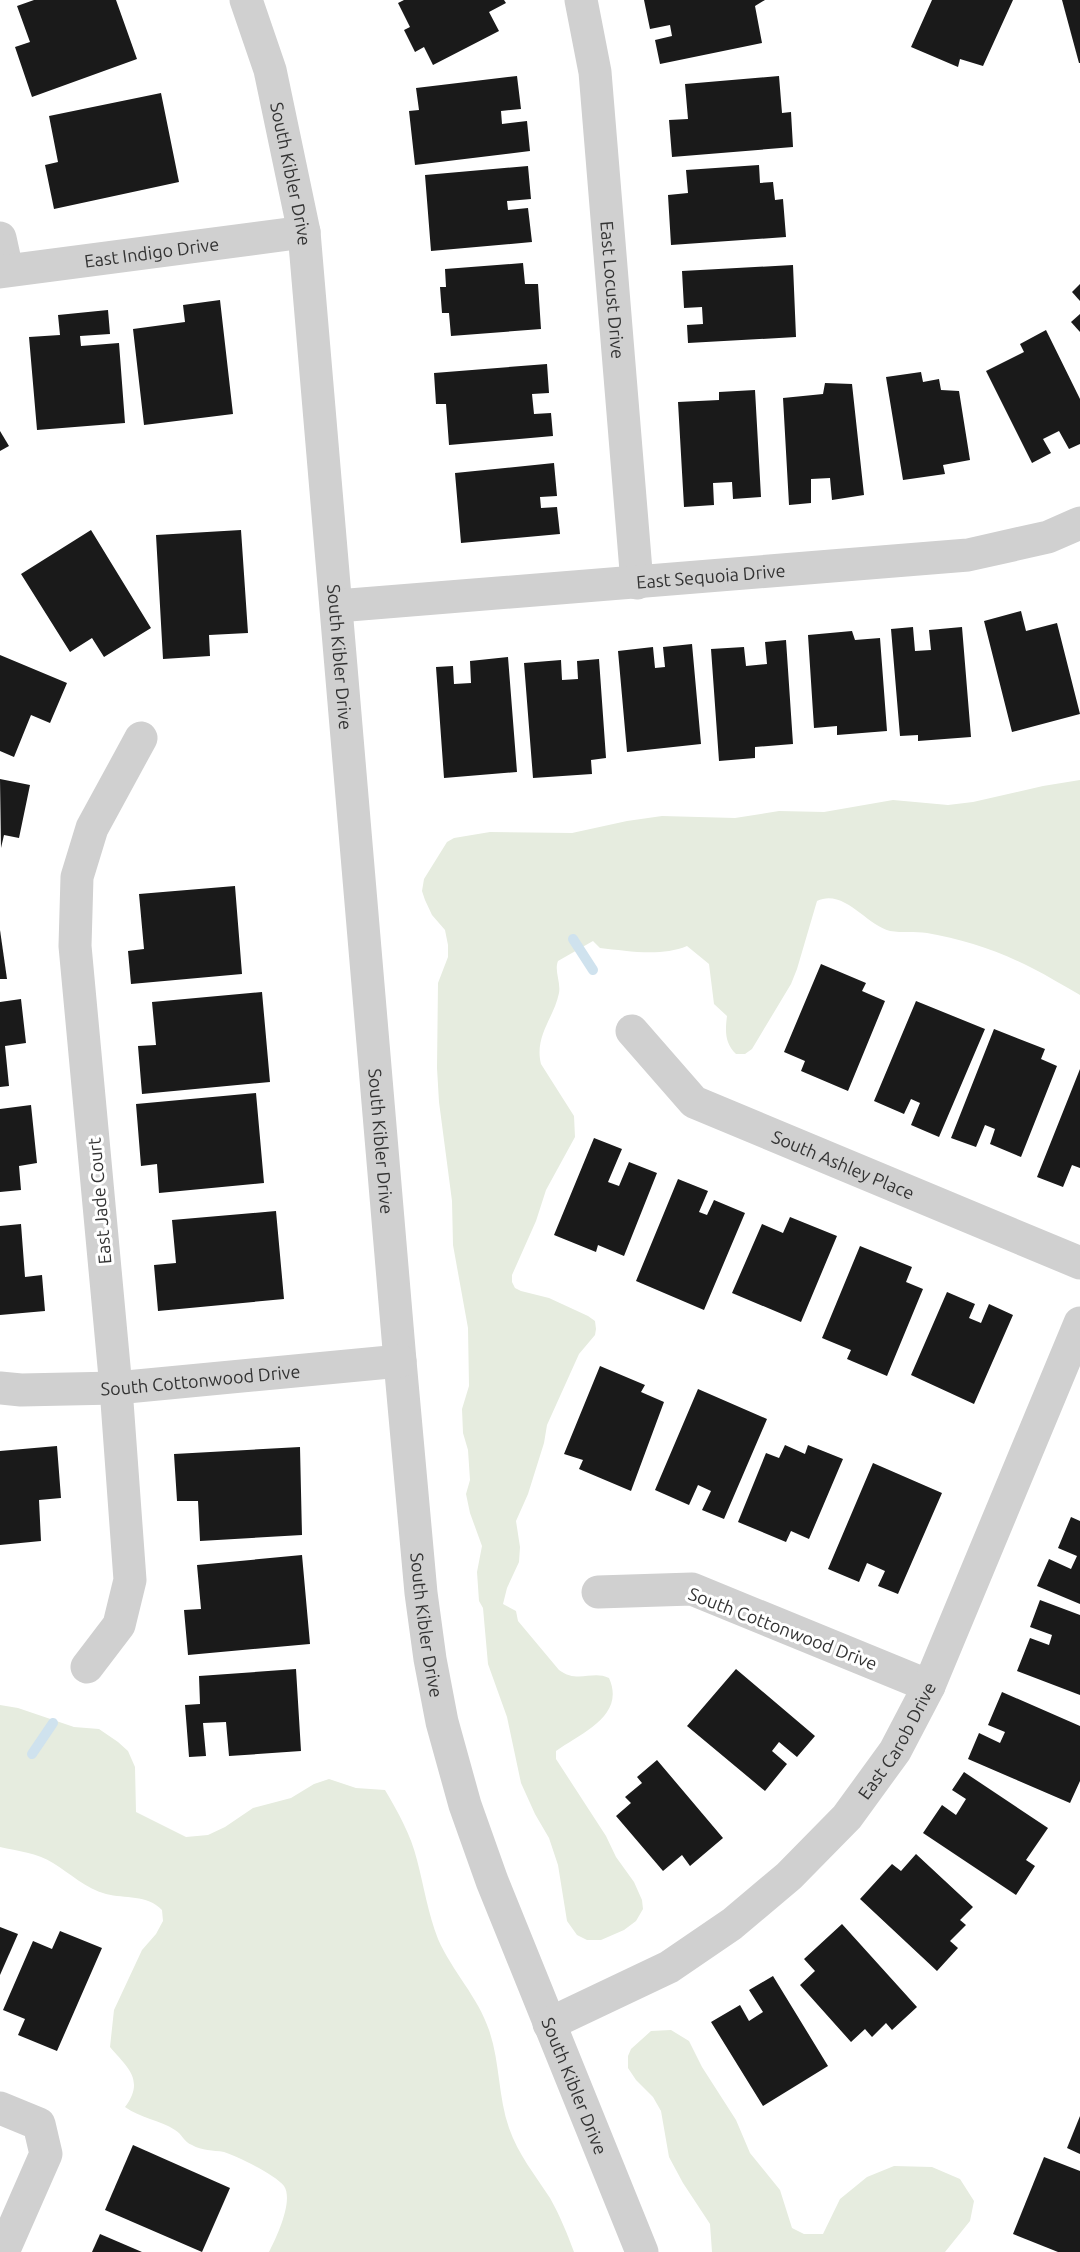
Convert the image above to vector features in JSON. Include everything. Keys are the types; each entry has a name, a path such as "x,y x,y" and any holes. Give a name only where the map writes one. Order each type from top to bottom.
{"street":[{"name":"South Kibler Drive","path":"246,0 270,70 304,232 421,1593 442,1722 465,1805 492,1881 642,2252"},
{"name":"East Locust Drive","path":"581,0 595,72 637,583"},
{"name":"East Indigo Drive","path":"3,271 304,232"},
{"path":"0,238 3,271"},
{"name":"East Sequoia Drive","path":"337,606 968,555 1048,537 1080,523"},
{"name":"East Jade Court","path":"87,1667 118,1625 130,1580 116,1388 75,946 76,889 77,878 92,828 141,738"},
{"name":"South Ashley Place","path":"632,1031 694,1102 1080,1263"},
{"name":"East Carob Drive","path":"549,2024 669,1967 732,1924 789,1876 847,1817 895,1751 929,1686 1080,1323"},
{"name":"South Cottonwood Drive","path":"0,1388 21,1390 116,1388 400,1361"},
{"name":"South Cottonwood Drive","path":"598,1592 692,1588 929,1686"},
{"path":"0,2108 39,2124 46,2154 3,2252"}],"shaded area":[{"path":"1080,780 1080,995 1032,968 994,951 967,942 922,932 890,931 872,922 846,903 827,898 817,901 791,984 752,1049 745,1054 736,1054 727,1037 727,1016 714,1004 709,964 687,946 666,951 644,952 600,948 593,941 558,961 559,993 542,1036 540,1054 541,1064 574,1116 575,1137 546,1190 536,1221 512,1275 512,1282 515,1288 521,1291 549,1298 588,1316 595,1321 596,1329 595,1335 579,1354 547,1425 544,1443 528,1494 516,1521 520,1547 519,1562 507,1588 503,1604 516,1611 518,1621 559,1670 572,1676 597,1675 609,1678 613,1691 606,1713 588,1730 556,1751 556,1759 606,1836 616,1857 634,1882 642,1900 643,1909 636,1921 624,1930 601,1940 587,1940 577,1935 567,1921 558,1865 549,1838 521,1783 507,1717 488,1664 477,1572 482,1546 466,1494 470,1480 462,1409 469,1386 468,1328 453,1245 452,1201 439,1102 437,1068 438,983 448,957 448,945 445,930 432,915 425,900 422,891 424,879 447,842 454,838 490,832 572,833 662,816 735,818 779,811 824,812 893,800 948,805"},
{"path":"0,1705 18,1708 74,1727 99,1729 118,1742 128,1751 135,1767 136,1812 186,1837 208,1835 225,1827 253,1808 291,1798 314,1784 329,1779 356,1788 385,1790 411,1842 438,1939 478,2006 489,2030 505,2116 513,2138 554,2205 574,2252 269,2252 285,2210 287,2193 284,2186 256,2166 224,2152 196,2147 169,2127 125,2107 131,2098 134,2082 128,2068 110,2047 114,2010 142,1950 156,1934 163,1921 162,1910 150,1901 98,1891 47,1860 0,1847"},
{"path":"671,2030 689,2041 702,2067 736,2120 750,2153 780,2190 792,2228 804,2234 823,2234 840,2199 867,2177 894,2166 932,2167 960,2179 974,2201 970,2221 945,2252 712,2252 710,2224 669,2157 661,2111 653,2097 628,2068 628,2056 631,2049 651,2031"}],"building":[{"path":"34,0 116,0 137,59 32,97 15,47 30,42 17,6"},
{"path":"404,0 504,0 506,3 489,12 499,31 433,65 424,47 415,52 404,30 410,27 398,3"},
{"path":"644,0 765,0 755,6 762,43 660,64 655,40 672,36 670,25 650,29"},
{"path":"932,0 1013,0 983,66 960,59 958,67 911,47"},
{"path":"1062,0 1080,0 1080,63 1079,63"},
{"path":"517,76 521,109 501,111 502,124 527,121 530,151 415,165 409,111 419,110 416,88"},
{"path":"779,76 782,113 791,112 793,147 672,157 669,120 688,119 685,84"},
{"path":"161,93 179,182 54,209 45,165 58,162 49,116"},
{"path":"759,165 760,183 773,182 775,200 783,199 786,237 671,245 668,195 688,193 686,170"},
{"path":"528,166 531,199 507,201 508,210 528,208 532,242 431,251 425,175"},
{"path":"523,263 525,284 538,284 541,329 451,336 449,313 442,313 440,287 446,287 445,269"},
{"path":"793,265 796,337 688,343 687,325 703,324 702,307 684,308 682,271"},
{"path":"1080,284 1080,301 1072,292"},
{"path":"220,300 233,414 144,425 133,329 185,322 183,305"},
{"path":"108,310 110,334 80,336 81,346 119,343 125,423 37,430 29,337 60,335 58,315"},
{"path":"1080,314 1080,332 1071,322"},
{"path":"1046,330 1080,399 1080,444 1069,449 1059,431 1043,439 1051,453 1032,463 986,371 1024,352 1020,344"},
{"path":"547,364 549,393 532,394 534,414 551,413 553,436 449,445 446,404 436,404 434,373"},
{"path":"921,372 923,382 939,379 941,390 959,391 970,460 943,465 945,474 903,480 886,377"},
{"path":"825,383 852,384 864,495 832,500 830,478 811,479 811,503 789,505 783,398 823,394"},
{"path":"755,390 761,497 733,499 732,482 713,483 714,505 684,507 678,402 719,400 719,392"},
{"path":"0,431 9,446 0,451"},
{"path":"554,463 557,496 540,497 541,508 557,507 560,534 461,543 455,473"},
{"path":"91,530 151,628 104,657 92,638 70,652 21,574"},
{"path":"241,530 248,633 209,635 210,656 163,659 156,535"},
{"path":"1021,611 1026,631 1057,623 1080,714 1012,732 984,621"},
{"path":"913,627 915,651 931,650 929,630 962,627 971,737 918,741 918,735 900,736 891,629"},
{"path":"852,631 855,640 880,638 887,731 837,735 837,726 814,728 808,635"},
{"path":"786,640 793,744 755,747 755,758 719,761 711,649 744,647 746,666 767,664 765,642"},
{"path":"692,644 701,744 627,752 618,651 653,647 655,668 665,667 663,647"},
{"path":"0,655 67,683 50,723 31,715 14,757 0,751"},
{"path":"508,657 517,772 444,778 436,667 453,666 454,684 471,683 470,661"},
{"path":"599,659 606,758 591,760 592,774 533,778 524,663 561,660 562,680 578,679 577,661"},
{"path":"0,779 30,785 19,838 4,835 1,848"},
{"path":"235,886 242,974 131,984 128,951 144,949 139,894"},
{"path":"0,930 7,979 0,979"},
{"path":"821,964 866,983 862,991 885,1001 848,1091 801,1071 805,1061 784,1052"},
{"path":"262,992 270,1082 142,1094 138,1046 156,1045 152,1002"},
{"path":"21,999 26,1043 5,1046 9,1086 0,1087 0,1002"},
{"path":"916,1001 985,1029 939,1137 911,1125 920,1103 911,1099 904,1114 874,1101"},
{"path":"994,1029 1045,1049 1041,1059 1057,1066 1021,1157 990,1144 995,1129 985,1125 976,1147 951,1138"},
{"path":"1080,1069 1080,1168 1072,1165 1063,1187 1037,1177"},
{"path":"256,1093 264,1183 159,1193 157,1164 141,1166 136,1104"},
{"path":"31,1105 37,1163 19,1166 21,1190 0,1192 0,1109"},
{"path":"594,1138 622,1149 608,1182 619,1186 629,1162 657,1173 624,1256 598,1245 596,1252 554,1235"},
{"path":"678,1179 708,1191 699,1212 707,1215 714,1200 745,1213 704,1310 636,1281"},
{"path":"276,1211 284,1299 158,1311 154,1265 176,1263 172,1220"},
{"path":"790,1217 837,1236 801,1322 732,1293 762,1224 783,1233"},
{"path":"21,1224 25,1277 42,1275 45,1311 0,1315 0,1226"},
{"path":"860,1246 912,1267 906,1282 923,1289 887,1376 847,1359 851,1350 822,1338"},
{"path":"947,1292 975,1304 969,1318 981,1323 989,1304 1013,1315 974,1404 911,1375"},
{"path":"600,1366 645,1385 641,1392 664,1402 631,1491 579,1469 583,1460 564,1454"},
{"path":"698,1389 767,1419 724,1519 702,1510 711,1491 698,1485 689,1505 655,1490"},
{"path":"785,1445 805,1454 808,1445 843,1459 809,1539 791,1531 786,1542 738,1522 766,1453 779,1458"},
{"path":"57,1446 61,1498 39,1500 41,1541 0,1545 0,1451"},
{"path":"300,1447 302,1535 200,1541 198,1501 177,1501 174,1454"},
{"path":"873,1463 942,1493 898,1594 878,1586 885,1571 867,1563 859,1582 828,1569"},
{"path":"1071,1517 1080,1521 1080,1604 1037,1586 1049,1559 1071,1569 1077,1556 1058,1548"},
{"path":"302,1555 310,1644 188,1655 184,1610 201,1609 197,1565"},
{"path":"1040,1600 1080,1615 1080,1695 1017,1671 1030,1638 1049,1645 1052,1635 1030,1627"},
{"path":"296,1669 301,1751 229,1756 226,1722 203,1723 206,1756 189,1757 185,1705 200,1704 199,1676"},
{"path":"736,1669 815,1736 797,1757 779,1742 772,1751 787,1764 765,1791 687,1726"},
{"path":"1002,1692 1080,1726 1080,1781 1070,1803 968,1759 979,1733 1000,1743 1005,1732 988,1725"},
{"path":"657,1760 723,1838 690,1866 682,1855 663,1871 616,1816 631,1803 625,1797 642,1783 637,1777"},
{"path":"964,1772 1048,1828 1026,1860 1035,1866 1016,1895 923,1833 942,1805 956,1815 966,1799 952,1790"},
{"path":"916,1854 973,1907 960,1920 966,1925 950,1941 958,1948 937,1971 860,1899 892,1864 901,1871"},
{"path":"842,1924 917,2007 892,2030 886,2023 872,2037 865,2029 851,2042 800,1985 815,1971 804,1959"},
{"path":"0,1927 18,1934 0,1975"},
{"path":"60,1931 102,1948 57,2051 18,2035 25,2019 3,2010 33,1941 52,1949"},
{"path":"773,1976 828,2066 763,2106 711,2022 740,2005 749,2021 763,2012 749,1990"},
{"path":"1080,2116 1080,2154 1067,2148"},
{"path":"133,2145 230,2188 202,2252 105,2210"},
{"path":"1044,2157 1080,2171 1080,2252 1058,2252 1013,2234"},
{"path":"100,2234 142,2252 92,2252"}],"waterway":[{"path":"573,939 593,970"},
{"path":"32,1754 53,1723"}]}
